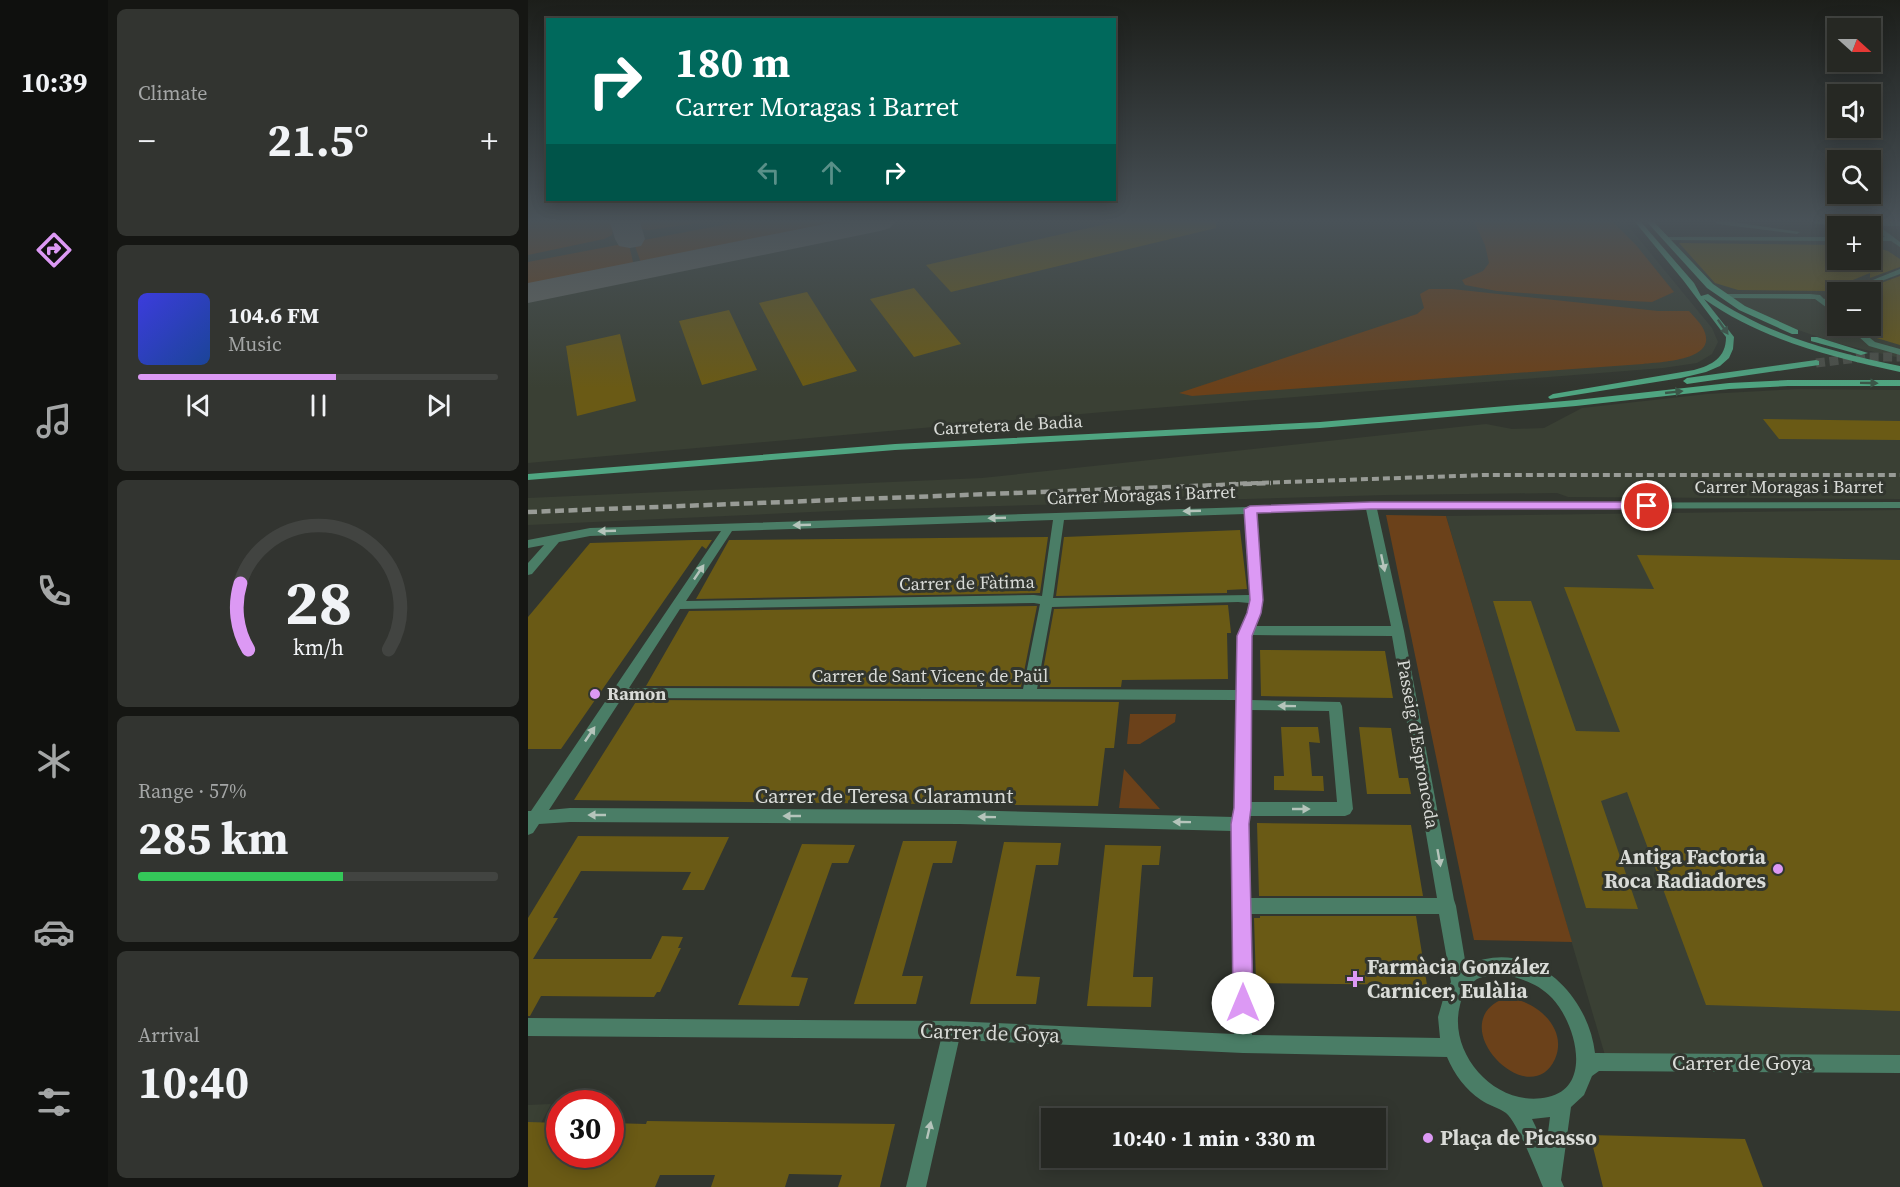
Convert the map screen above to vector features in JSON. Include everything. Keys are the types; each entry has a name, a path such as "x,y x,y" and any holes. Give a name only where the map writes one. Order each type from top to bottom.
{"street":[{"path":"1490,408 1668,377 1718,364 1728,355 1731,347 1730,337 1683,277"},
{"path":"1702,277 1710,286 1742,308 1794,332 1900,361"},
{"path":"1686,281 1713,303 1762,329 1834,354 1900,369"},
{"path":"1725,296 1803,295 1817,297 1827,305"},
{"path":"1823,302 1827,301"},
{"path":"1863,336 1872,344 1900,352"},
{"path":"1490,408 1816,363"},
{"path":"1490,408 1576,402 1729,386 1788,383 1900,383"},
{"name":"Carretera de Badia","path":"528,477 895,447 1320,425 1490,408"},
{"name":"Carrer Moragas i Barret","path":"528,544 590,532 1250,509 1371,506 1900,505"},
{"name":"Passeig d'Espronceda","path":"1371,506 1398,631 1461,983"},
{"path":"1243,1044 1242,700 1247,630 1257,600 1250,509"},
{"path":"1029,694 1047,600 1059,516"},
{"path":"530,821 729,527"},
{"path":"528,571 555,539"},
{"name":"Carrer de Fàtima","path":"677,605 1047,600 1055,603 1238,598 1257,600"},
{"path":"1247,630 1398,631"},
{"name":"Carrer de Sant Vicenç de Paül","path":"618,693 1029,694 1242,700 1335,706 1345,809 1241,816"},
{"name":"Carrer de Teresa Claramunt","path":"530,821 570,815 1241,816"},
{"path":"1242,906 1448,906"},
{"path":"1504,965 1527,971 1549,984 1563,996 1578,1019 1586,1044 1586,1069 1578,1088 1562,1103 1539,1110 1513,1107 1482,1090 1471,1078 1452,1048 1448,1026 1450,1003 1461,983 1471,972 1504,965"},
{"name":"Carrer de Goya","path":"528,1027 952,1030 1243,1044 1452,1048"},
{"path":"916,1187 952,1030"},
{"name":"Carrer de Goya","path":"1586,1069 1596,1062 1900,1064"},
{"path":"1553,1183 1562,1103"},
{"path":"1513,1107 1521,1118 1553,1183"}],"shaded area":[{"path":"528,277 1670,277 1712,328 1718,342 1712,354 1697,363 1663,368 1104,412 528,463"},
{"path":"528,277 581,277 528,289"},
{"path":"1468,277 1662,277 1674,292 1652,302 1630,301 1497,291 1465,285 1462,280"},
{"path":"1705,277 1900,277 1900,358 1836,343 1778,323 1738,302"},
{"path":"1429,289 1452,289 1658,311 1689,311 1702,327 1706,342 1702,349 1694,355 1672,361 1643,364 1192,396 1179,393 1417,314 1424,308 1420,294"},
{"path":"1798,389 1900,390 1900,499 1568,497 1557,493 1386,495 854,510 528,525 528,498 982,478 1486,424 1512,429 1544,428 1582,408 1707,394"},
{"path":"1900,510 1900,1064 1607,1062 1446,516"},
{"path":"1386,515 1446,516 1572,942 1474,940"},
{"path":"1130,714 1176,714 1175,722 1140,744 1127,744"},
{"path":"1124,769 1160,809 1119,808"},
{"path":"1505,998 1527,1003 1537,1009 1553,1026 1558,1047 1555,1059 1543,1073 1527,1077 1511,1071 1496,1059 1485,1043 1482,1026 1487,1010"},
{"path":"546,1104 546,1114 528,1148 528,1105"}],"building":[{"path":"937,277 1011,277 951,292"},
{"path":"1710,277 1859,277 1848,282 1827,282 1826,291 1738,290 1715,283"},
{"path":"1896,277 1900,277 1900,345 1870,336 1881,336 1881,283"},
{"path":"914,288 961,344 914,357 870,299"},
{"path":"807,292 857,371 803,386 759,303"},
{"path":"729,310 757,370 702,385 679,321"},
{"path":"620,334 636,401 577,416 566,346"},
{"path":"1763,419 1900,421 1900,440 1779,439"},
{"path":"1240,530 1247,589 1227,590 1227,593 1056,596 1064,537"},
{"path":"1048,537 1040,593 696,599 729,540"},
{"path":"712,540 706,549 702,546 561,749 528,749 528,617 590,543"},
{"name":"Antiga Factoria Roca Radiadores","path":"1637,555 1900,560 1900,1011 1706,1005 1627,792 1601,801 1638,909 1586,908 1493,601 1531,601 1576,731 1620,732 1564,587 1654,589"},
{"path":"1228,605 1231,633 1227,633 1228,679 1122,680 1121,687 1040,687 1054,609"},
{"path":"1037,606 1021,687 646,686 689,611"},
{"path":"1260,650 1385,651 1393,698 1261,696"},
{"path":"637,700 1119,702 1114,748 1105,748 1098,806 574,800"},
{"path":"1281,727 1318,727 1320,743 1309,742 1312,776 1323,776 1324,791 1274,790 1274,776 1284,776"},
{"path":"1359,727 1391,728 1399,778 1408,778 1411,794 1367,794"},
{"path":"1257,823 1411,825 1423,896 1259,896"},
{"path":"578,836 729,837 704,890 682,890 691,872 581,871 553,918 558,918 533,959 651,959 662,936 683,937 678,948 681,948 660,992 657,992 654,997 541,996 528,1016 528,918"},
{"path":"903,841 957,841 952,863 933,863 902,976 923,976 916,1004 854,1004"},
{"path":"1004,842 1061,843 1058,865 1036,865 1016,976 1040,977 1036,1004 970,1004"},
{"path":"802,844 855,845 848,863 832,863 791,977 808,978 799,1006 738,1005"},
{"path":"1105,845 1161,846 1159,865 1142,865 1133,977 1153,977 1151,1007 1087,1006"},
{"path":"1260,916 1416,916 1427,985 1256,983 1254,918 1260,918"},
{"path":"647,1121 895,1124 880,1187 838,1187 842,1175 789,1174 785,1187 711,1187 715,1175 660,1175 655,1187 528,1187 528,1122 546,1123 546,1168 624,1168 624,1123 646,1124"},
{"path":"1590,1135 1745,1139 1763,1187 1603,1187"}],"taxiway":[{"path":"528,293 605,277"}],"tunnel":[{"path":"1816,363 1867,357 1900,357"}],"railway":[{"path":"1229,484 1485,475 1900,475"},
{"path":"528,512 1271,483"}],"place":[{"name":"Ramon","path":"595,694"},
{"name":"Antiga Factoria Roca Radiadores","path":"1778,869"},
{"name":"Farmàcia González Carnicer, Eulàlia","path":"1355,979"},
{"name":"Plaça de Picasso","path":"1428,1138"}],"route":[{"path":"1243,1003 1240,824 1243,808 1242,695 1245,636 1257,600 1250,509 1371,506 1647,506"}]}
